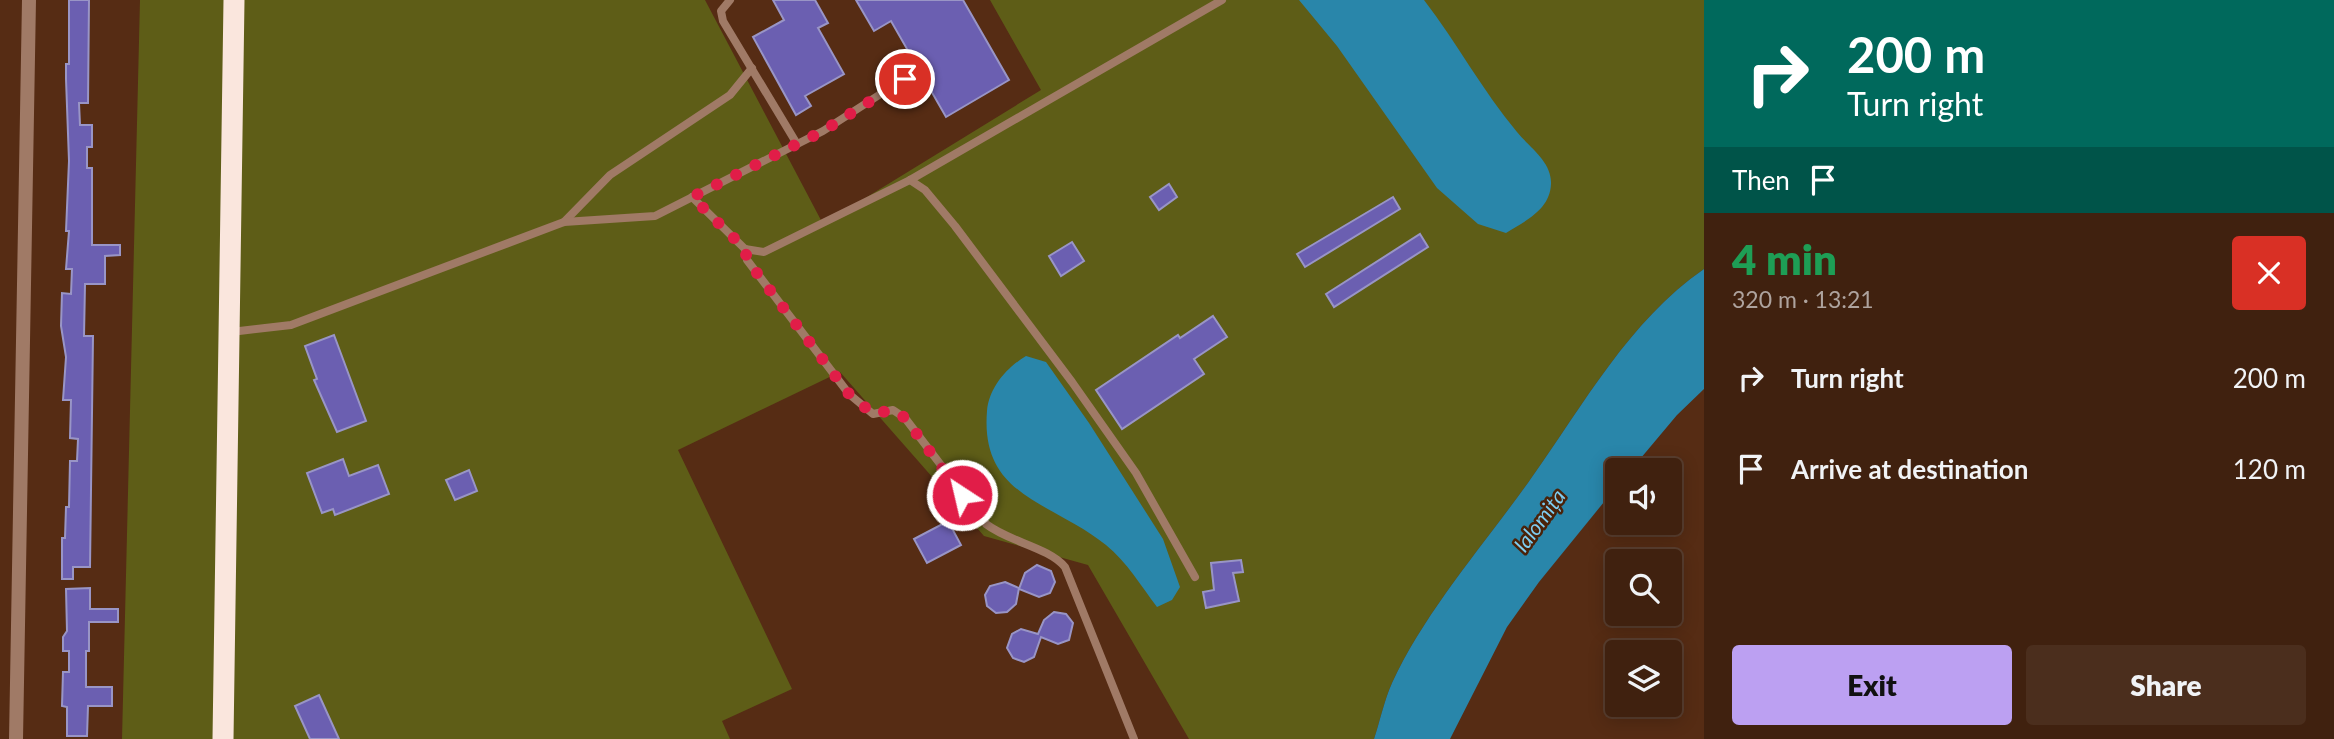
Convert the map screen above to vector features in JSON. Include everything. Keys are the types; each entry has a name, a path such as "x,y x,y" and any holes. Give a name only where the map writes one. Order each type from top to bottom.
{"highway":[{"path":"223,739 234,0"}],"street":[{"path":"16,739 29,0"}],"lane":[{"path":"730,0 721,11 723,21 797,144"},
{"path":"745,249 764,252 910,180 1222,0"},
{"path":"564,222 610,175 730,95 752,68"},
{"path":"228,332 291,325 564,222 655,216 797,144 905,79"},
{"path":"910,180 925,190 955,226 1072,382 1136,473 1195,577"},
{"path":"692,197 745,249 747,260 849,394 873,414 893,410 905,418 986,524 1001,536 1057,558 1065,567 1134,739"},
{"path":"212,739 223,705"}],"shaded area":[{"path":"140,0 705,0 823,224 1041,90 990,0 1704,0 1704,269 1677,290 1630,338 1439,603 1406,655 1392,683 1374,739 1189,739 1088,565 984,536 840,372 678,450 792,689 722,721 730,739 122,739"}],"water":[{"path":"1299,0 1424,0 1504,116 1548,169 1550,193 1541,208 1506,233 1478,224 1437,188 1337,46"},
{"name":"Ialomița","path":"1704,269 1704,389 1677,415 1641,458 1605,458 1605,501 1539,582 1507,627 1450,739 1374,739 1392,683 1406,655 1439,603 1514,502 1609,365 1630,338 1677,290"},
{"path":"1026,356 1046,362 1089,423 1163,539 1180,587 1172,600 1157,607 1114,552 1085,530 1023,494 1007,480 995,462 988,440 988,403 1000,379"}],"building":[{"path":"69,0 89,0 88,103 79,103 80,125 92,125 92,147 87,147 87,168 92,168 92,245 120,245 120,255 105,256 105,284 85,284 84,336 93,336 90,567 73,567 73,579 62,579 62,538 65,538 66,507 69,507 70,461 77,461 78,439 70,438 71,400 63,400 66,357 61,326 62,293 71,294 72,269 66,269 69,231 66,231 69,161 66,64 69,64"},
{"path":"773,0 815,0 828,23 818,28 844,74 805,96 811,106 796,115 753,37 784,20"},
{"path":"856,0 963,0 1009,80 946,117 891,21 874,31"},
{"path":"1169,184 1177,197 1159,210 1150,197"},
{"path":"1393,197 1400,209 1305,267 1297,254"},
{"path":"1420,234 1428,247 1334,307 1326,294"},
{"path":"1072,242 1084,261 1061,276 1049,256"},
{"path":"1213,316 1227,337 1194,359 1204,374 1122,429 1096,390 1178,335 1180,338"},
{"path":"334,335 366,421 337,432 314,380 317,379 305,346"},
{"path":"343,459 349,476 378,465 389,494 335,515 333,509 322,513 307,473"},
{"path":"469,470 477,491 455,500 446,480"},
{"path":"948,521 961,545 927,563 914,539"},
{"path":"1241,560 1243,572 1233,573 1239,601 1206,608 1203,592 1214,590 1211,563"},
{"path":"1037,565 1051,571 1055,582 1050,593 1039,597 1019,589 1025,573"},
{"path":"1005,582 1019,588 1016,604 1007,612 996,613 987,606 985,595 990,586"},
{"path":"90,588 90,609 118,609 118,622 89,622 89,651 86,651 86,687 112,687 112,706 88,706 87,736 67,736 67,707 62,706 63,672 69,672 69,651 63,651 63,637 67,631 66,589"},
{"path":"1054,612 1066,614 1073,623 1069,640 1058,644 1041,637 1034,657 1024,662 1013,658 1007,648 1012,634 1021,629 1038,634 1044,620"},
{"path":"319,695 339,739 310,739 295,706"}],"route":[{"path":"905,79 823,131 692,197 745,249 747,260 849,394 873,414 893,410 905,418 962,495"}]}
